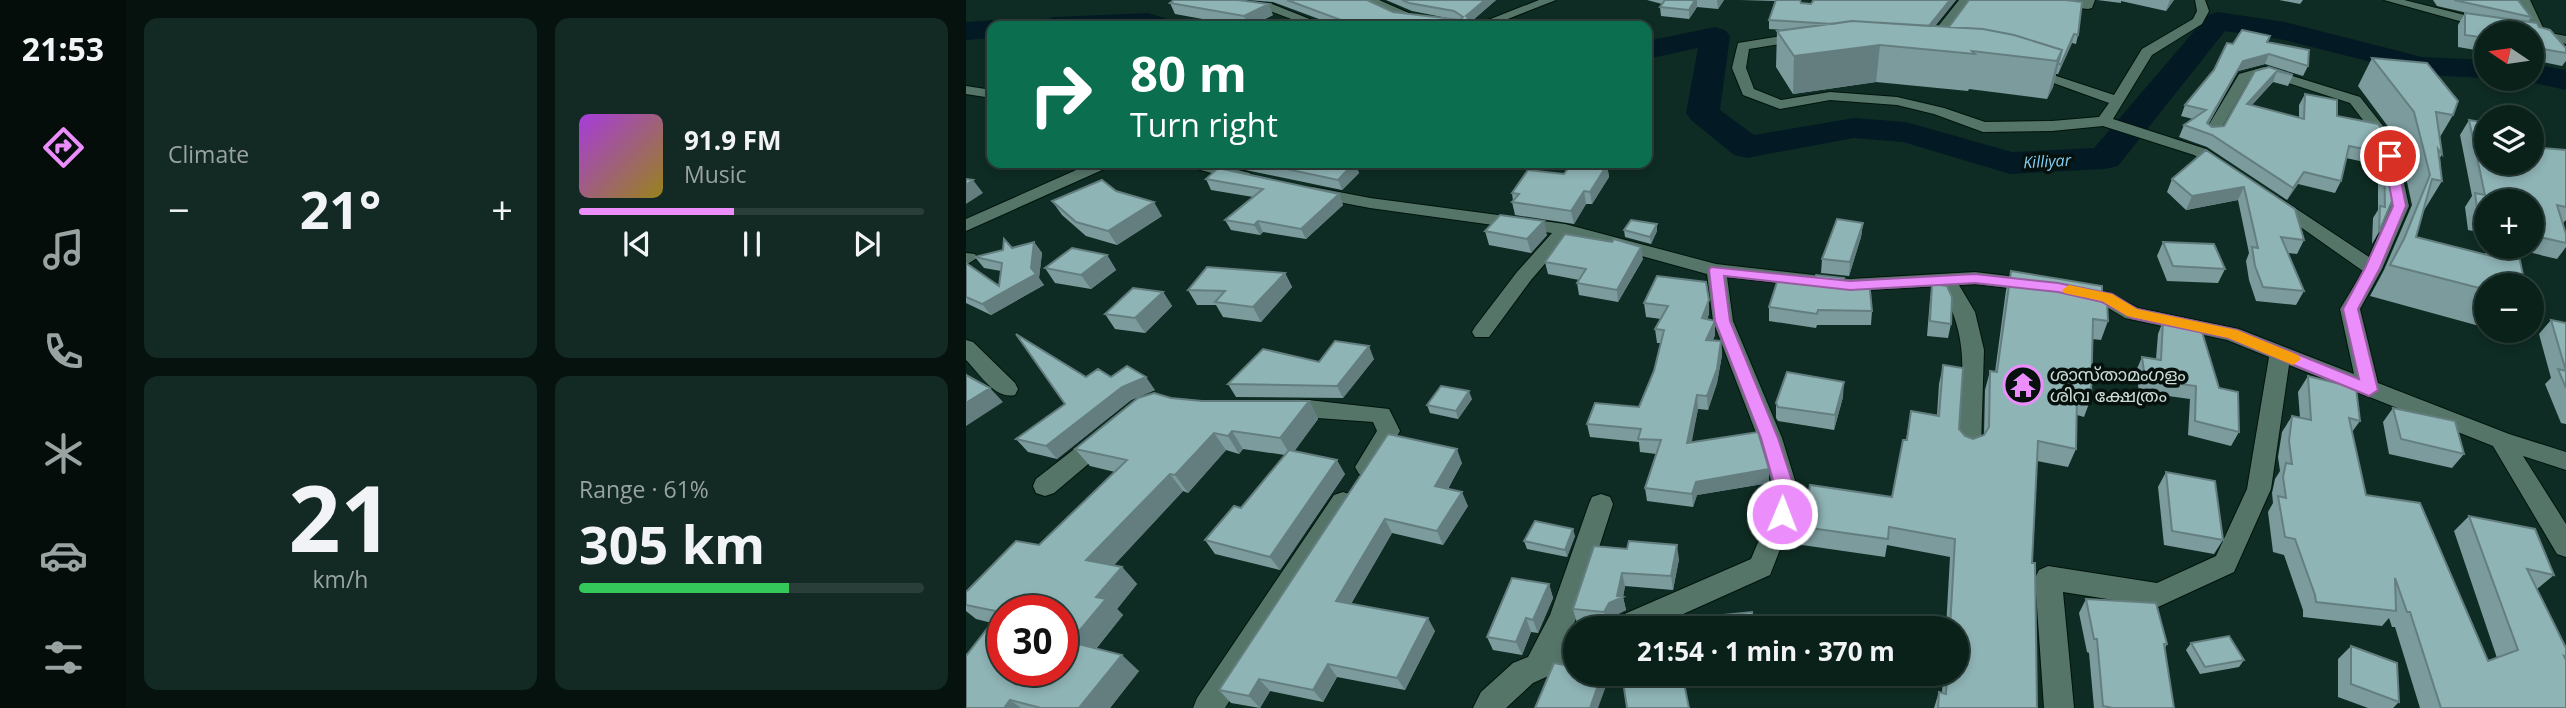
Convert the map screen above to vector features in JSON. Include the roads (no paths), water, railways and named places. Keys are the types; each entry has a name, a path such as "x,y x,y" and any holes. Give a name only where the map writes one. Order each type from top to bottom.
{"street":[{"path":"1209,0 1272,8 1307,21"},
{"path":"1370,0 1408,17 1429,21"},
{"path":"1936,39 1965,0"},
{"path":"2041,0 2088,5 2089,0"},
{"path":"2104,121 2147,52 2198,21 2206,1 2185,0"},
{"path":"2390,0 2423,5 2481,21"},
{"path":"2524,0 2533,21"},
{"path":"1493,21 1545,2"},
{"path":"2544,35 2566,40"},
{"path":"1825,49 1812,48 1788,39 1743,46 1739,68 1748,92 1780,105 1830,96 1898,101 1939,111 1983,127 2052,126 2104,121 2200,152 2234,176"},
{"path":"2010,66 2118,101"},
{"path":"2212,133 2244,77 2264,71 2356,100 2387,141 2400,206 2373,268 2350,309 2369,390"},
{"path":"966,90 987,93"},
{"path":"966,226 1094,168"},
{"path":"1210,168 1263,183"},
{"path":"1299,189 1381,205 1565,229 1716,270 1850,285 1975,278 2031,284 2106,298 2132,313 2232,334 2369,390 2501,440 2566,461"},
{"path":"2257,191 2373,268"},
{"path":"1482,332 1524,276 1565,229"},
{"path":"1650,616 1761,567 1782,514 1785,487 1770,438 1723,321 1716,270"},
{"path":"1946,280 1965,312 1974,350 1969,446"},
{"path":"966,347 1007,389"},
{"path":"2059,708 2048,578 2158,595 2225,564 2259,489 2272,425 2280,355"},
{"path":"1208,708 1389,431 1381,415 1343,409 1267,408"},
{"path":"1045,486 1120,425"},
{"path":"2501,440 2566,546"},
{"path":"1538,666 1562,619 1601,504"},
{"path":"1489,708 1491,702 1523,673 1563,655"}],"waterway":[{"name":"Killiyar","path":"1652,49 1715,36 1703,113 1747,147 1854,128 1906,132 2010,163 2105,158 2218,21 2285,31 2422,66 2474,68"},
{"name":"Killiyar","path":"966,31 987,29"},
{"name":"Killiyar","path":"2544,75 2566,80"}],"place":[{"name":"ശാസ്താമംഗളം ശിവ ക്ഷേത്രം","path":"2023,385"}]}
